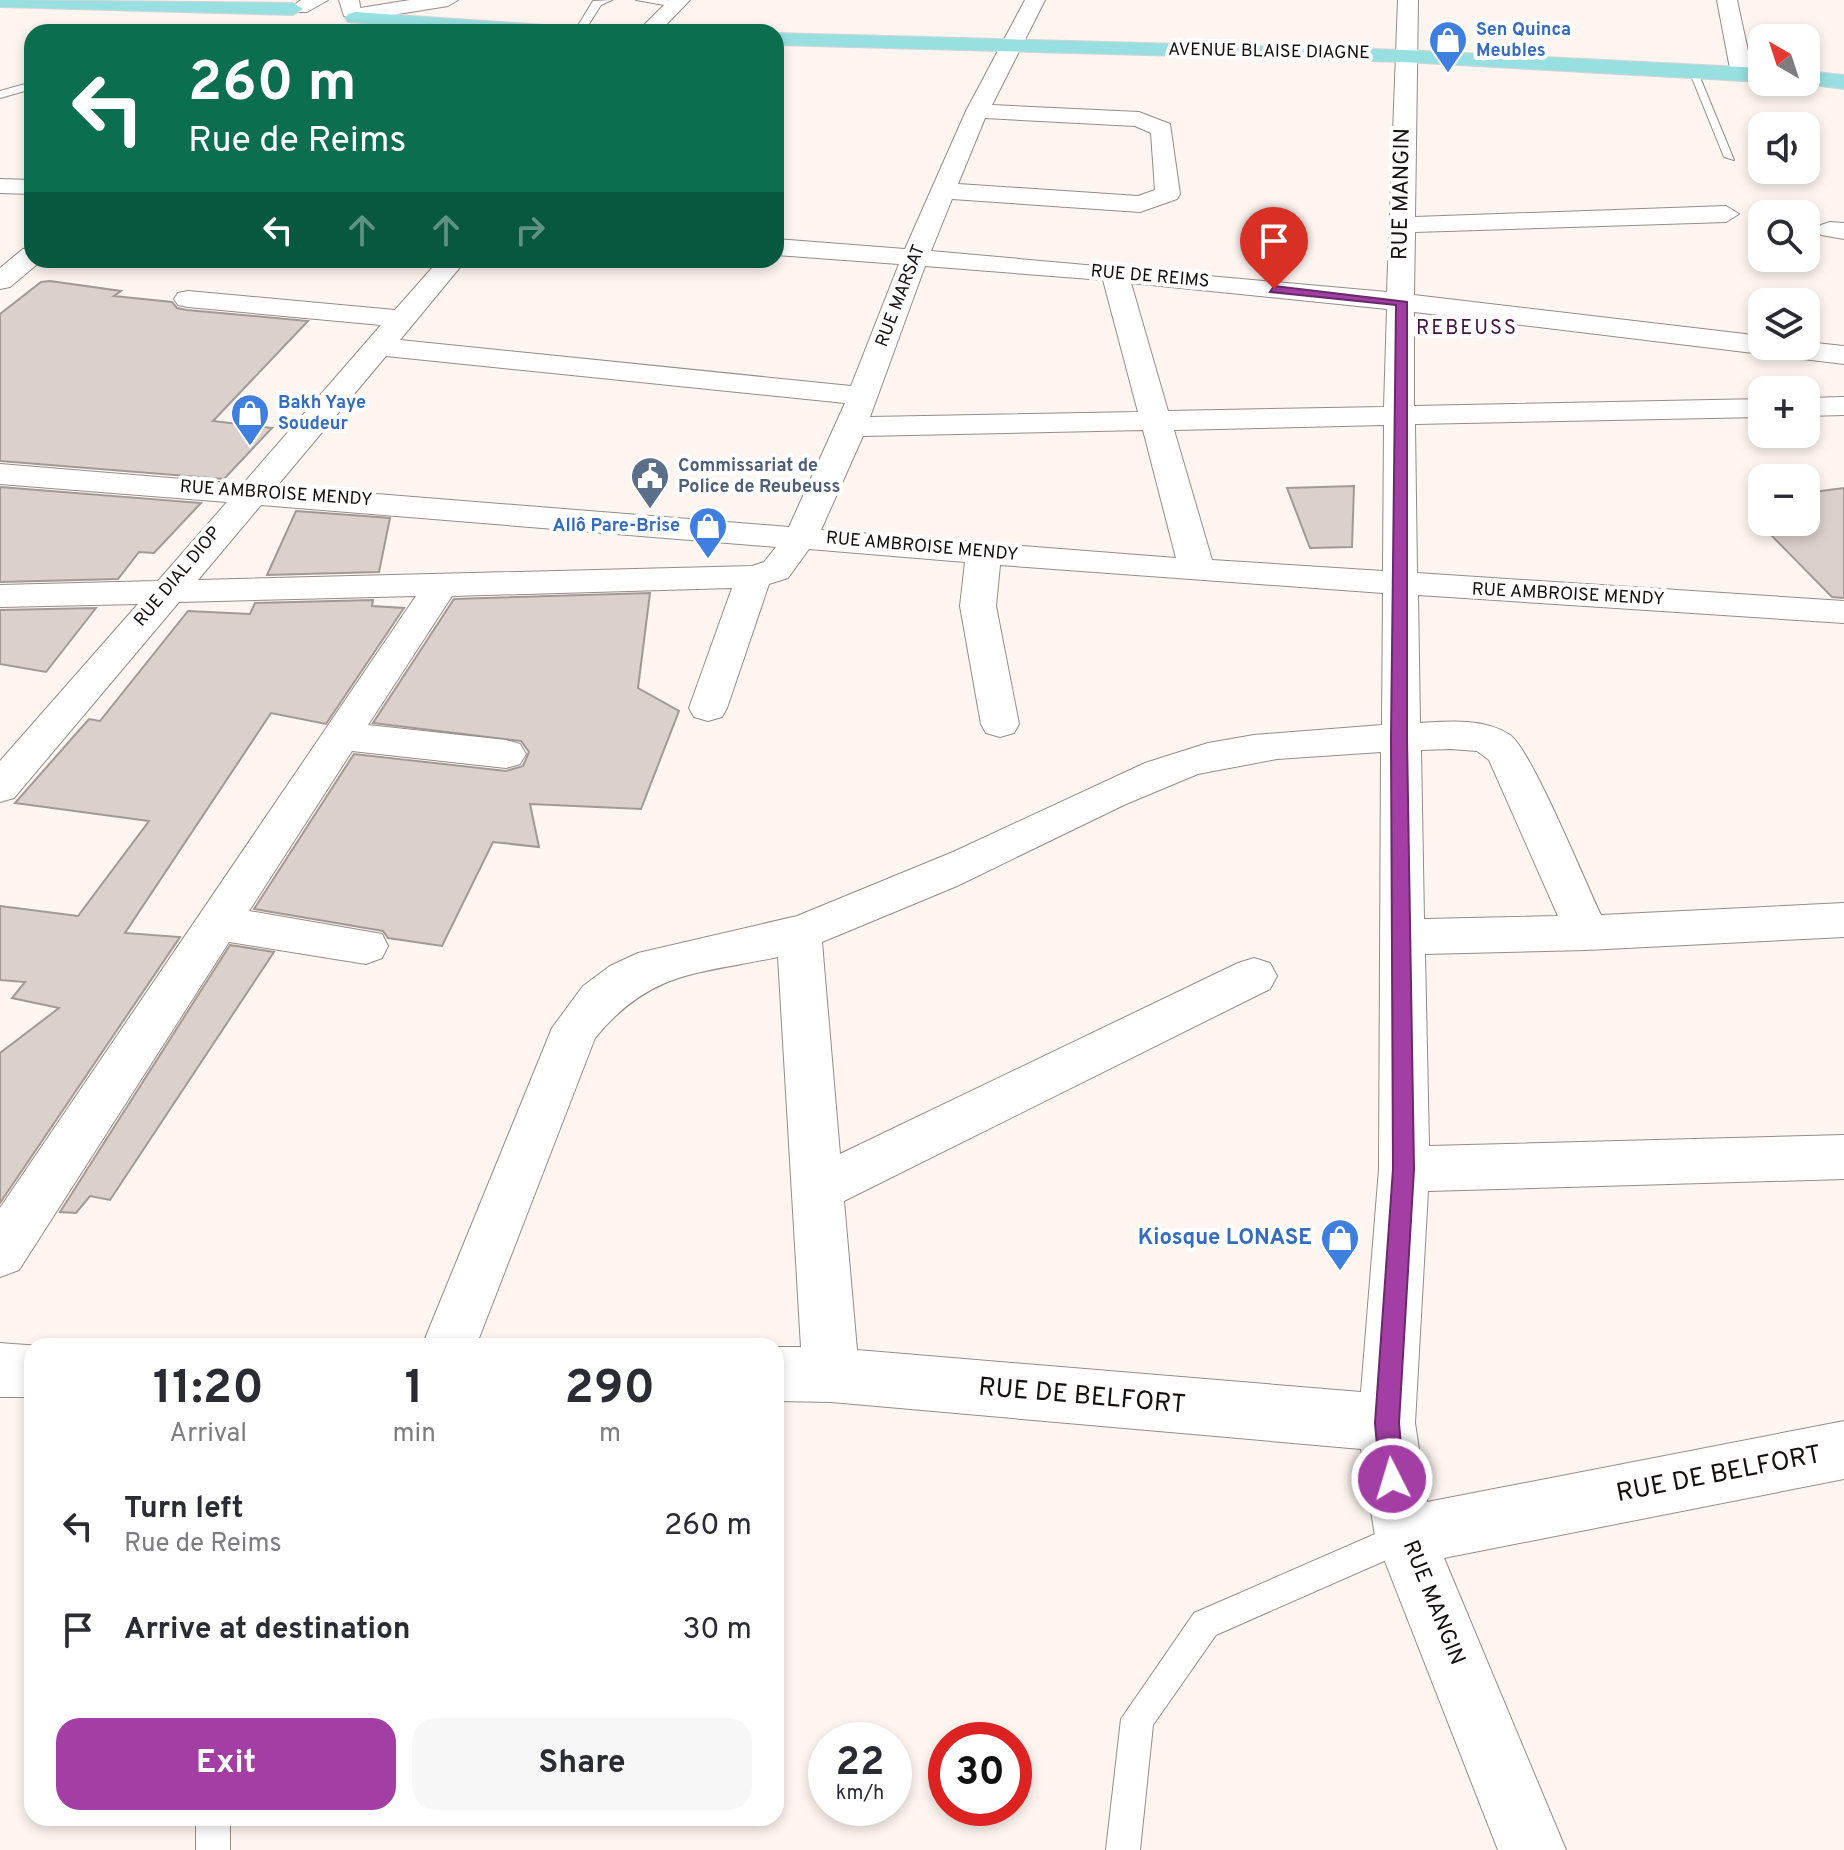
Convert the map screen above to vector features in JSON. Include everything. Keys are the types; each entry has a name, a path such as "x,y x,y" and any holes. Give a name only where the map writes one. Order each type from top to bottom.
{"main road":[{"path":"14,1 330,7 350,21 408,24"},
{"path":"265,24 270,18 304,6"},
{"path":"0,14 232,24"},
{"name":"AVENUE BLAISE DIAGNE","path":"784,39 1404,56 1748,74"},
{"path":"1820,79 1844,82"}],"street":[{"path":"350,21 448,0"},
{"name":"RUE MARSAT","path":"754,577 776,570 801,537 851,427 914,259 977,111 1035,0"},
{"name":"RUE MANGIN","path":"1408,0 1404,56 1399,414 1404,1169 1387,1423 1392,1479 1405,1536 1532,1850"},
{"path":"1727,0 1748,62"},
{"path":"655,24 678,2"},
{"path":"944,191 1140,204 1168,194 1162,129 1153,123 1139,119 977,111"},
{"path":"0,186 24,187"},
{"path":"1402,225 1726,214"},
{"name":"RUE DE REIMS","path":"784,248 1115,273 1401,302 1748,343"},
{"path":"0,281 24,262"},
{"name":"RUE DIAL DIOP","path":"0,788 446,268"},
{"path":"1115,273 1197,570"},
{"path":"188,299 403,319"},
{"path":"379,347 863,396"},
{"path":"1820,352 1844,355"},
{"path":"1820,407 1844,406"},
{"path":"851,427 1153,418 1748,408"},
{"name":"RUE AMBROISE MENDY","path":"0,474 1197,570 1831,611"},
{"path":"982,552 983,575 978,606 1000,724"},
{"path":"0,596 754,577 708,708"},
{"path":"0,1253 441,585"},
{"path":"1831,611 1844,642"},
{"path":"452,1338 575,1028 593,1002 633,972 668,959 799,934 974,861 1148,780 1208,757 1278,746 1399,738 1469,735 1488,739 1501,747 1587,933"},
{"path":"341,736 506,754"},
{"path":"1403,937 1587,933 1844,920"},
{"path":"218,923 366,946"},
{"path":"799,934 831,1375"},
{"path":"818,1189 1254,976"},
{"path":"1404,1169 1844,1157"},
{"path":"0,1370 24,1370"},
{"name":"RUE DE BELFORT","path":"784,1374 831,1375 1387,1423"},
{"name":"RUE DE BELFORT","path":"1405,1536 1844,1450"}],"lane":[{"path":"584,24 597,3 607,0"},
{"path":"641,0 678,2"},
{"path":"1692,70 1730,157"},
{"path":"0,95 24,88"},
{"path":"1123,1850 1137,1719 1205,1624 1405,1536"},
{"path":"213,1826 213,1850"}],"building":[{"path":"41,282 121,291 114,296 172,302 177,308 187,310 308,321 213,421 272,428 224,479 0,461 0,314"},
{"path":"1354,486 1352,547 1310,548 1287,488"},
{"path":"0,487 201,503 154,553 139,552 118,579 0,582"},
{"path":"1844,488 1844,598 1832,597 1772,536 1820,536 1820,491"},
{"path":"296,511 390,518 379,572 267,575"},
{"path":"650,593 638,688 679,711 641,809 530,804 539,847 493,842 442,946 388,938 383,931 254,909 354,754 506,771 523,766 529,752 521,741 373,723 454,599"},
{"path":"373,600 372,606 404,608 326,724 271,713 125,933 180,937 0,1203 0,1053 59,1008 12,998 25,982 0,980 0,906 78,916 149,821 15,803 89,719 100,721 188,611 250,614 255,603"},
{"path":"96,608 46,672 0,664 0,610"},
{"path":"230,945 274,952 110,1200 90,1196 76,1213 60,1212"}],"place":[{"name":"Sen Quinca Meubles","path":"1448,74"},
{"name":"Bakh Yaye Soudeur","path":"250,447"},
{"name":"Commissariat de Police de Reubeuss","path":"650,510"},
{"name":"Allô Pare-Brise","path":"708,560"},
{"name":"Kiosque LONASE","path":"1340,1272"}],"district":[{"name":"REBEUSS","path":"1467,329"}],"route":[{"path":"1274,289 1401,302 1399,738 1404,1169 1387,1423 1392,1479"}]}
